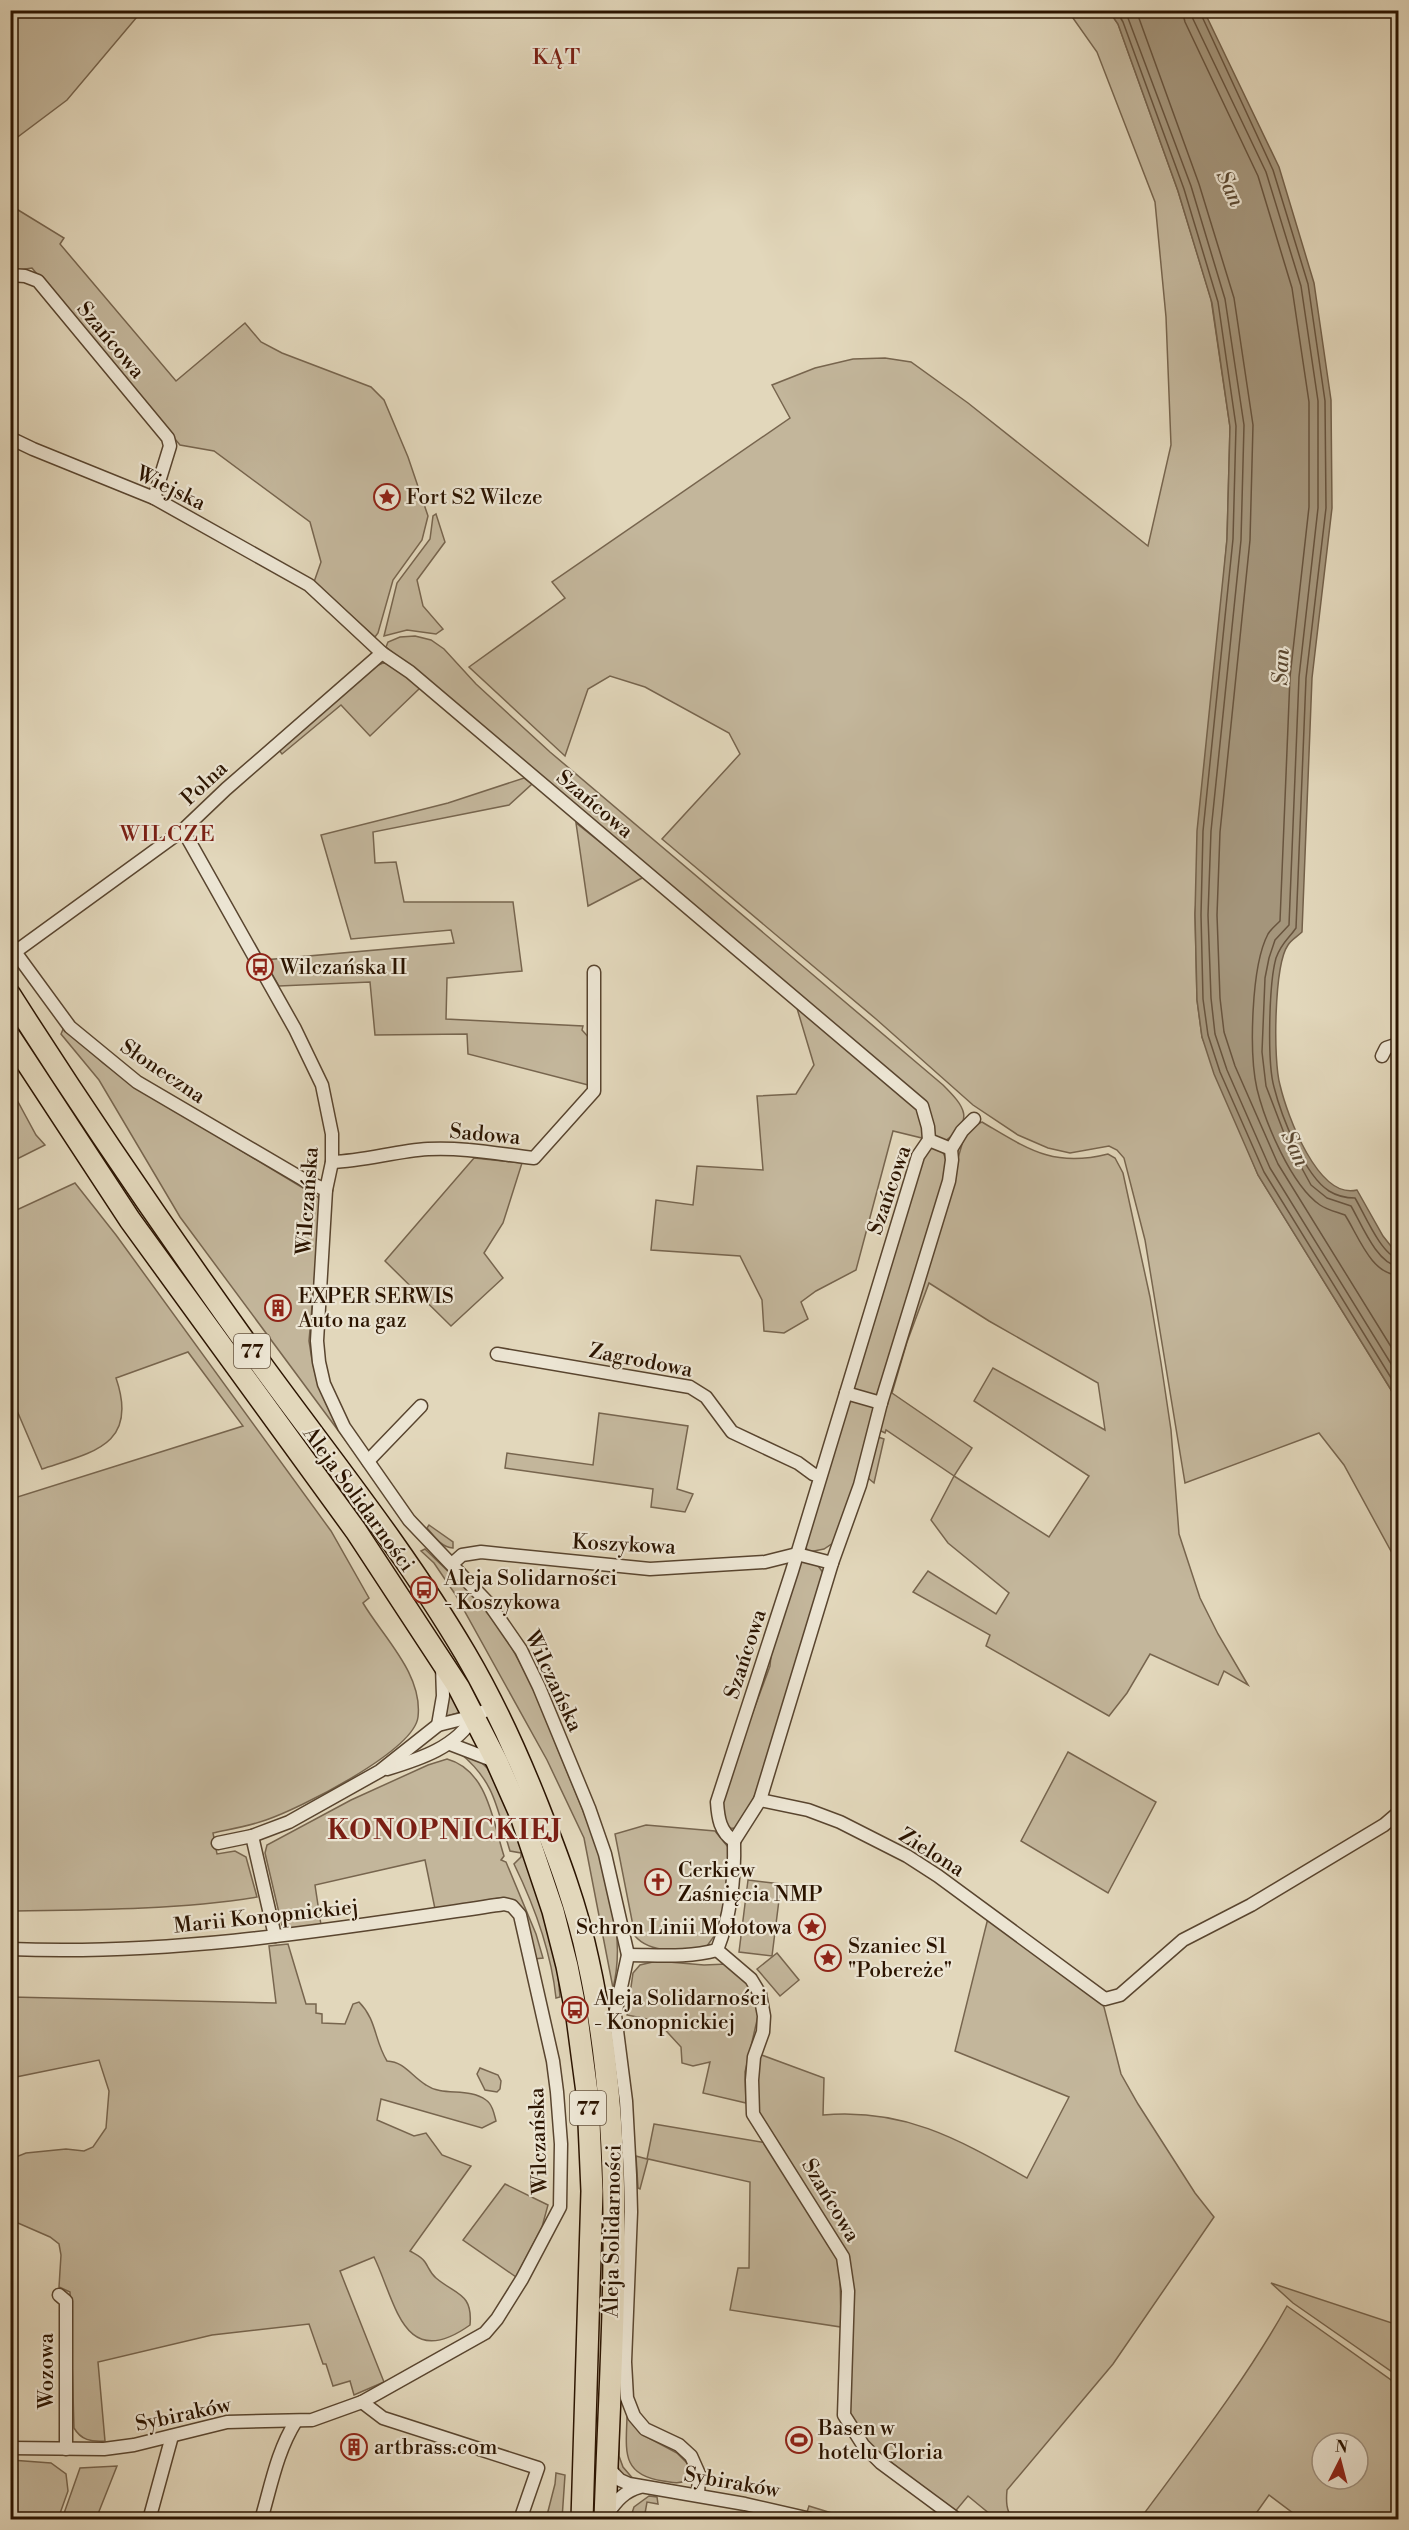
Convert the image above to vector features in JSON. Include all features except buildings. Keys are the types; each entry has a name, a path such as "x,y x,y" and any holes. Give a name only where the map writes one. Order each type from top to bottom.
{"highway":[{"name":"Aleja Solidarności","path":"10,995 146,1202 424,1590 495,1706 523,1769 574,1903 588,1959 605,2058 612,2123 615,2188 605,2518"},
{"name":"Aleja Solidarności","path":"10,1037 130,1220 356,1531 459,1688 497,1762 521,1816 553,1911 567,1966 585,2073 592,2191 582,2520"}],"street":[{"name":"Szańcowa","path":"10,276 25,276 38,281 168,438 170,446 154,498"},
{"name":"Wiejska","path":"10,438 154,498 309,585"},
{"name":"Szańcowa","path":"309,585 382,653 410,672 922,1106 929,1140 918,1156 797,1554 717,1802 718,1819 726,1836 734,1840"},
{"name":"Polna","path":"13,949 183,830 226,789 382,653"},
{"name":"WiIczańska","path":"183,830 312,1062 322,1085 328,1108 332,1162 326,1190 317,1341 324,1384 344,1427 408,1520 452,1564 503,1622 531,1669 589,1808 605,1854 628,1955 615,2015 626,2101 630,2175 625,2362 627,2398 634,2416 645,2429 679,2445 691,2456 699,2474 698,2495"},
{"name":"Słoneczna","path":"13,949 70,1027 137,1082 296,1175 326,1190"},
{"name":"Sadowa","path":"332,1162 355,1161 426,1149 457,1149 534,1158 594,1091 594,972"},
{"path":"1382,1056 1386,1048 1398,1044"},
{"path":"628,1955 679,1956 717,1950 727,1924 735,1865 734,1840 760,1800 832,1563 860,1485 881,1403 949,1180 951,1149 962,1131 974,1119"},
{"path":"929,1140 951,1149"},
{"name":"Zagrodowa","path":"497,1354 690,1387 706,1397 732,1432 798,1462 813,1474 820,1476"},
{"path":"846,1393 881,1403"},
{"path":"368,1461 421,1406"},
{"name":"Koszykowa","path":"452,1564 462,1555 481,1551 650,1569 765,1562 797,1554 832,1563"},
{"path":"438,1725 443,1696 442,1665"},
{"path":"218,1843 252,1836 289,1822 380,1771 438,1725 474,1716 495,1706"},
{"path":"380,1771 450,1744 463,1732 474,1716"},
{"path":"450,1744 497,1762"},
{"name":"Zielona","path":"760,1800 808,1810 840,1822 907,1856 938,1876 1105,1999 1120,1995 1183,1940 1251,1905 1384,1825 1398,1813"},
{"path":"252,1836 275,1936"},
{"name":"Marii Konopnickiej","path":"10,1949 115,1950 275,1936 504,1904 512,1906 520,1915"},
{"name":"Wilczańska","path":"378,2394 486,2333 522,2279 560,2206 561,2144 556,2084 520,1915"},
{"name":"Szańcowa","path":"717,1950 751,1979 760,1994 763,2024 754,2057 753,2114 843,2257 848,2291 844,2415 863,2445 881,2463 958,2520"},
{"name":"Wozowa","path":"59,2295 66,2301 66,2449"},
{"name":"Sybiraków","path":"10,2448 104,2449 228,2422 296,2421 323,2417 378,2394"},
{"path":"362,2402 383,2418 538,2468 520,2520"},
{"path":"261,2520 277,2460 286,2436 296,2421"},
{"path":"149,2520 172,2436"},
{"name":"Sybiraków","path":"606,2466 620,2480 641,2487 780,2510 815,2520"},
{"path":"605,2518 621,2496 629,2490 641,2487"}],"shaded area":[{"path":"11,10 142,11 67,100 11,142"},
{"path":"1068,11 1109,11 1118,24 1178,191 1211,299 1230,427 1227,539 1195,914 1197,1000 1202,1037 1258,1175 1398,1401 1398,1564 1344,1465 1319,1433 1185,1483 1145,1240 1124,1158 1117,1150 1109,1146 1070,1153 1048,1148 1018,1135 973,1105 876,1019 662,839 740,754 729,733 645,687 610,676 588,689 565,756 469,667 565,598 552,582 790,418 772,385 815,368 853,359 885,358 911,362 968,403 1148,546 1171,445 1166,317 1155,202 1097,52"},
{"path":"10,205 64,238 60,244 176,381 245,323 261,342 282,353 371,387 384,400 408,457 428,516 422,540 393,580 375,637 314,582 321,562 310,522 214,451 180,445 32,268 11,271"},
{"path":"436,514 445,542 417,580 423,606 443,629 436,634 407,630 384,636 397,583 430,539 433,516"},
{"path":"415,636 431,640 444,649 476,684 550,752 943,1085 957,1100 963,1113 964,1120 955,1133 945,1141 933,1135 930,1115 386,647 388,642 400,637"},
{"path":"383,663 398,669 420,688 370,736 341,705 282,754 279,750 376,666"},
{"path":"524,778 532,784 509,805 373,832 375,863 396,862 404,902 513,902 522,971 447,978 446,1019 583,1026 582,1030 591,1040 592,1086 468,1054 467,1034 375,1035 370,982 279,986 264,960 454,943 451,930 351,939 321,835 448,803"},
{"path":"576,823 644,877 588,906"},
{"path":"796,1005 916,1106 924,1132 922,1138 893,1131 856,1270 816,1291 801,1302 808,1319 784,1333 764,1331 762,1300 740,1256 651,1250 656,1200 693,1205 697,1166 763,1170 757,1096 796,1094 814,1065"},
{"path":"64,1027 103,1063 131,1084 318,1197 321,1204 309,1341 312,1360 327,1406 363,1464 180,1217 99,1080 61,1034"},
{"path":"10,1087 36,1135 45,1145 11,1162"},
{"path":"982,1122 1028,1148 1056,1157 1072,1159 1108,1154 1115,1158 1123,1173 1150,1297 1161,1363 1171,1430 1179,1534 1200,1598 1248,1685 1224,1671 1218,1685 1150,1654 1127,1693 1109,1716 986,1646 990,1635 913,1592 928,1571 996,1614 1009,1593 948,1543 931,1520 954,1476 886,1430 885,1433 879,1430 965,1134 973,1126","holes":["929,1283 989,1321 1098,1383 1105,1430 993,1368 974,1401 1089,1476 1049,1537 954,1476 972,1448 892,1393 907,1342"]},
{"path":"935,1147 943,1152 948,1165 880,1394 852,1391 915,1173 929,1148"},
{"path":"474,1158 522,1163 503,1223 484,1253 503,1278 451,1326 385,1261"},
{"path":"75,1183 116,1235 331,1531 369,1598 363,1603 408,1671 418,1701 418,1717 412,1731 377,1762 328,1792 282,1814 253,1824 213,1833 217,1854 235,1851 246,1857 257,1897 165,1907 11,1911 11,1499 243,1426 188,1352 116,1378 122,1400 121,1418 116,1432 107,1442 94,1450 42,1469 18,1413 11,1416 10,1213"},
{"path":"853,1400 871,1403 874,1409 860,1473 833,1543 824,1549 809,1552 803,1544 849,1403"},
{"path":"599,1413 688,1426 677,1489 693,1494 685,1512 651,1507 653,1489 505,1468 507,1453 593,1465"},
{"path":"878,1437 884,1439 874,1483 868,1478"},
{"path":"429,1525 453,1542 453,1548 438,1541 427,1528"},
{"path":"425,1549 467,1590 496,1624 513,1650 541,1707 593,1837 611,1898 616,1929 617,1959 613,1988 584,1838 547,1760 455,1594 434,1563 421,1551"},
{"path":"802,1560 816,1563 824,1574 759,1787 739,1827 727,1827 721,1820 721,1798 770,1666 772,1646 797,1567"},
{"path":"446,1683 462,1712 443,1717"},
{"path":"1068,1752 1156,1802 1108,1893 1021,1841"},
{"path":"461,1754 481,1762 487,1768 508,1806 556,1953 560,1997 556,1998 541,1930 514,1864 521,1857 521,1853 510,1851 494,1798 482,1776"},
{"path":"447,1759 461,1765 472,1774 487,1799 504,1856 501,1860 506,1862 536,1934 543,1958 534,1959 524,1916 499,1898 435,1909 425,1860 315,1885 321,1925 283,1930 265,1853 267,1845 351,1800 428,1765"},
{"path":"646,1825 715,1831 728,1847 728,1892 720,1928 707,1946 689,1950 659,1949 642,1942 635,1936 615,1834"},
{"path":"748,1880 781,1884 772,1956 739,1952"},
{"path":"988,1918 1095,1995 1104,2007 1121,2074 1195,2193 1214,2217 1113,2364 1007,2490 1007,2506 1013,2519 996,2519 968,2496 953,2514 859,2435 847,2414 850,2277 756,2112 759,2054 824,2078 823,2115 880,2116 930,2129 978,2151 1027,2178 1069,2097 955,2051"},
{"path":"288,1944 306,2004 316,2004 316,2013 322,2014 322,2023 345,2024 353,2004 359,2002 369,2016 387,2061 399,2064 433,2089 479,2096 491,2106 496,2121 482,2128 381,2099 377,2120 414,2136 426,2133 442,2155 471,2166 410,2251 424,2260 436,2278 462,2296 469,2307 470,2325 448,2338 430,2341 416,2336 405,2326 396,2311 374,2257 340,2271 384,2382 354,2395 350,2381 333,2386 309,2324 212,2335 98,2362 105,2441 87,2439 74,2428 70,2292 59,2287 61,2255 59,2244 50,2237 11,2220 10,2135 16,2157 26,2153 66,2149 84,2151 93,2147 106,2128 109,2091 99,2060 11,2078 11,1997 276,2003 269,1946"},
{"path":"777,1953 799,1980 780,1996 757,1969"},
{"path":"657,1961 704,1965 727,1964 752,1987 758,2016 745,2072 746,2103 703,2093 710,2062 693,2066 682,2063 681,2047 657,2021 627,2015 633,1973 640,1965"},
{"path":"480,2068 498,2075 501,2081 497,2092 485,2090 477,2074"},
{"path":"654,2124 767,2143 838,2256 841,2327 730,2310 738,2268 749,2268 750,2182 648,2159 640,2189 638,2188 636,2156 647,2159"},
{"path":"505,2184 548,2205 542,2227 516,2277 463,2240"},
{"path":"1271,2283 1398,2325 1398,2376 1293,2303"},
{"path":"1287,2306 1398,2385 1398,2519 1301,2519 1269,2495 1252,2519 1238,2514 1234,2519 1140,2519 1217,2415"},
{"path":"620,2392 619,2456 623,2467 635,2481 623,2475 617,2466"},
{"path":"627,2417 643,2435 677,2453 690,2466 687,2468 686,2480 674,2483 649,2478 633,2467 627,2451"},
{"path":"11,2460 51,2463 66,2474 68,2491 58,2519 11,2519"},
{"path":"117,2466 96,2519 62,2519 80,2468"},
{"path":"556,2473 565,2475 562,2519 546,2519 555,2484"},
{"path":"649,2496 657,2497 658,2504 647,2502 644,2519 630,2519 634,2507"},
{"path":"809,2506 851,2519 831,2519 807,2512"}],"water":[{"name":"San","path":"1109,11 1204,11 1279,167 1314,283 1331,400 1332,508 1312,678 1302,932 1288,945 1283,956 1277,992 1276,1056 1284,1099 1297,1134 1317,1169 1330,1182 1343,1190 1357,1190 1383,1236 1398,1255 1398,1401 1258,1175 1214,1074 1202,1037 1197,1000 1195,914 1197,831 1227,539 1230,427 1212,303 1178,191 1118,24"}],"place":[{"name":"Fort S2 Wilcze","path":"387,497"},
{"name":"Wilczańska II","path":"260,967"},
{"name":"EXPER SERWIS Auto na gaz","path":"278,1308"},
{"name":"Aleja Solidarności - Koszykowa","path":"424,1590"},
{"name":"Cerkiew Zaśnięcia NMP","path":"658,1882"},
{"name":"Schron Linii Mołotowa","path":"812,1927"},
{"name":"Szaniec S1 \"Pobereże\"","path":"828,1958"},
{"name":"Aleja Solidarności - Konopnickiej","path":"575,2010"},
{"name":"Basen w hotelu Gloria","path":"799,2440"},
{"name":"artbrass.com","path":"354,2447"}],"district":[{"name":"KĄT","path":"557,56"},
{"name":"WILCZE","path":"168,833"},
{"name":"KONOPNICKIEJ","path":"445,1830"}]}
